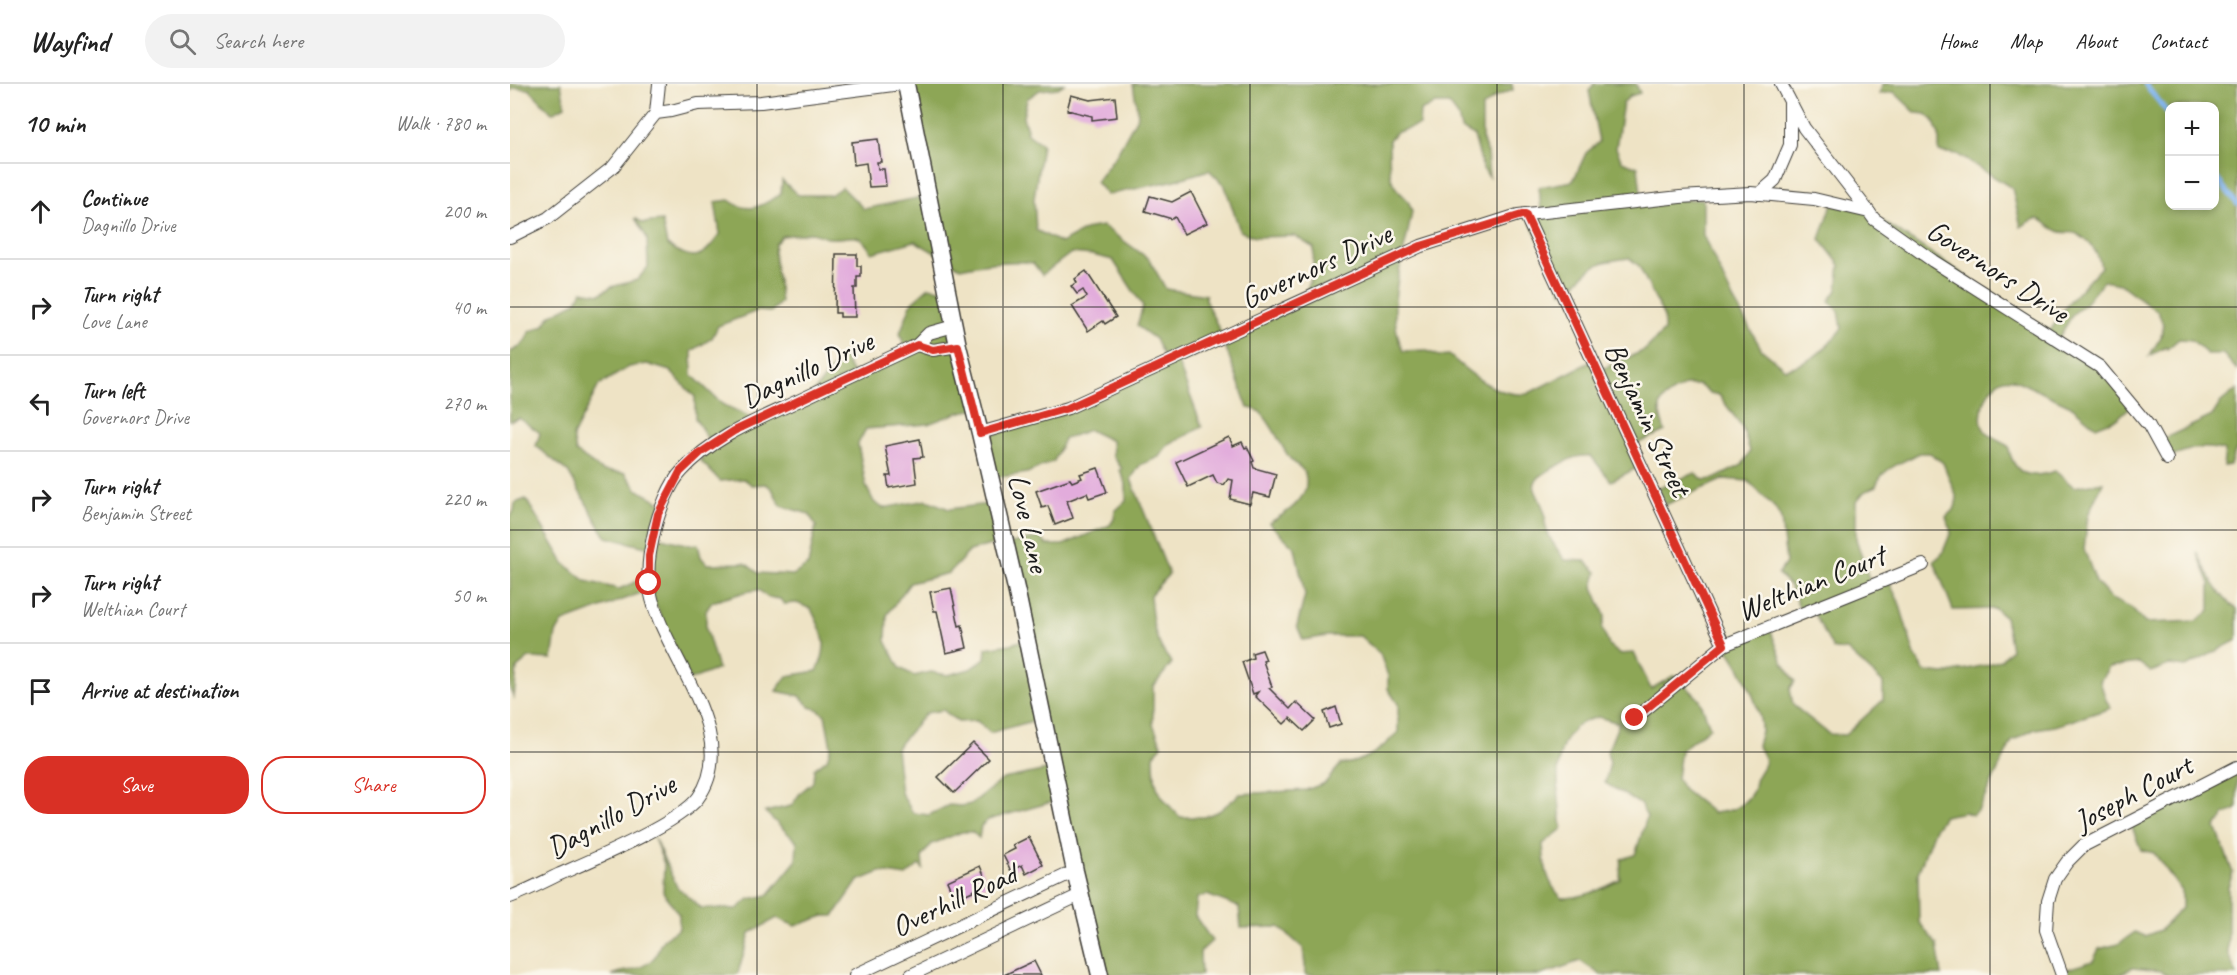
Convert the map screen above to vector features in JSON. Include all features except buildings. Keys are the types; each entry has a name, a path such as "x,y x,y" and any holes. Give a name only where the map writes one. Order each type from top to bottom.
{"street":[{"path":"510,237 548,218 613,167 656,112 659,84"},
{"path":"656,112 671,111 698,104 761,102 901,84"},
{"name":"Love Lane","path":"906,84 958,346 1017,593 1100,975"},
{"path":"1781,84 1804,128 1869,212"},
{"path":"1759,194 1775,180 1790,145 1791,102"},
{"name":"Governors Drive","path":"980,433 1068,408 1421,246 1525,214 1680,197 1759,194 1814,199 1869,212 1874,219 1933,261 2100,367 2149,426 2167,459"},
{"name":"Benjamin Street","path":"1525,214 1724,645"},
{"name":"Dagnillo Drive","path":"510,897 624,844 684,813 698,798 706,782 713,762 711,740 698,702 656,610 649,583 649,556 658,514 680,472 700,453 734,431 917,345 929,333 954,326"},
{"name":"Dagnillo Drive","path":"917,345 933,350 958,346"},
{"name":"Welthian Court","path":"1635,718 1724,645 1923,565"},
{"name":"Joseph Court","path":"2062,975 2046,930 2048,901 2055,879 2067,862 2083,846 2237,767"},
{"name":"Overhill Road","path":"855,975 1076,871"},
{"name":"Overhill Road","path":"911,975 1082,894"}],"green space":[{"path":"510,84 561,84 565,106 552,113 529,89 515,88 510,91"},
{"path":"906,84 1064,84 1058,88 1040,90 1027,99 1023,117 1026,133 1042,144 1034,199 1036,230 1061,243 1089,228 1103,226 1149,259 1166,289 1206,295 1206,302 1225,341 1301,305 1312,276 1314,248 1295,236 1255,237 1240,231 1225,186 1209,170 1176,180 1107,195 1096,182 1116,155 1138,115 1133,84 1512,84 1513,90 1495,97 1482,108 1482,138 1487,153 1489,177 1483,169 1474,136 1461,129 1458,116 1449,104 1435,104 1420,111 1419,125 1395,133 1389,140 1391,178 1412,211 1397,281 1395,317 1397,334 1403,351 1425,350 1439,356 1449,355 1494,388 1516,394 1527,394 1592,361 1600,370 1645,350 1664,331 1664,317 1639,266 1629,258 1597,265 1562,292 1528,217 1541,211 1539,187 1573,181 1586,153 1599,142 1589,91 1594,84 1636,84 1640,93 1630,96 1623,103 1616,148 1622,161 1638,167 1642,202 1703,199 1703,235 1733,299 1762,350 1785,369 1794,367 1817,354 1842,328 1839,311 1829,301 1837,290 1840,265 1820,239 1832,204 1867,211 2050,331 2069,302 2101,267 2093,248 2077,234 2058,231 2038,219 2021,227 2012,188 1957,154 1939,152 1939,135 1933,120 1926,114 1916,113 1894,92 1879,94 1883,84 2237,84 2237,370 2223,354 2207,354 2192,340 2179,339 2167,349 2166,347 2149,356 2161,337 2163,324 2158,312 2120,284 2103,281 2084,305 2073,314 2058,339 2096,364 2131,406 2118,418 2096,427 2071,406 2013,379 2004,379 1998,382 1987,395 1981,420 1987,433 2008,446 2014,463 2024,473 2037,475 2055,471 2074,487 2103,482 2088,515 2084,549 2096,582 2111,599 2131,608 2145,623 2196,621 2210,611 2210,584 2197,552 2218,591 2237,609 2237,640 2186,667 2169,665 2151,672 2139,663 2109,667 2100,681 2111,708 2055,726 2035,729 2012,741 1979,809 1972,815 1965,812 1944,816 1934,830 1918,873 1919,922 1937,945 1942,975 1601,975 1580,961 1541,975 1306,975 1303,948 1279,927 1241,928 1239,907 1207,895 1197,898 1195,916 1212,941 1200,952 1201,975 1101,975 1052,802 988,820 981,826 979,838 972,832 962,832 932,844 922,856 923,869 919,865 906,876 880,872 858,881 834,916 824,916 795,926 777,918 750,933 738,973 735,975 612,975 648,963 656,955 663,940 679,929 679,915 663,892 664,864 652,833 677,887 701,908 737,909 749,899 768,895 796,861 797,842 765,812 791,806 801,792 813,782 814,769 827,759 831,747 825,715 810,707 800,696 776,691 787,676 817,671 823,653 823,639 811,609 797,603 784,604 780,599 767,597 759,590 712,602 706,611 706,628 718,669 690,680 649,590 563,622 556,633 552,659 529,658 517,668 514,698 510,689 510,517 515,503 526,499 564,563 586,581 619,589 649,576 650,548 606,537 568,472 536,446 540,433 519,418 510,421 510,352 522,344 529,332 543,326 551,315 576,302 582,291 600,294 611,287 637,280 648,267 647,238 635,218 643,223 662,221 667,245 684,254 696,256 708,249 720,234 715,202 729,200 743,207 755,207 781,194 782,180 798,195 830,195 842,187 864,209 922,197","holes":["810,233 829,238 853,236 862,240 872,253 915,241 960,268 1024,262 1033,263 1042,275 1071,253 1092,255 1113,260 1143,306 1137,326 1155,339 1167,363 1072,409 984,437 994,478 1027,473 1054,461 1064,439 1089,430 1112,441 1113,456 1122,469 1120,470 1126,484 1126,501 1115,511 1110,525 1063,545 1047,545 1040,537 1007,544 1027,639 986,648 985,658 970,669 948,675 931,672 914,676 900,668 886,641 887,615 910,583 949,573 970,551 1004,541 995,503 949,509 927,500 883,508 874,502 866,486 858,444 866,429 928,424 957,413 976,409 952,291 929,287 912,302 900,333 906,352 853,374 842,355 810,397 759,421 722,404 692,375 692,351 712,338 718,326 757,311 771,312 781,302 774,252 775,244 782,236","1224,343 1248,408 1255,409 1265,418 1289,457 1305,474 1306,486 1300,500 1289,511 1269,523 1295,548 1305,595 1297,626 1303,640 1328,636 1360,636 1380,654 1388,676 1388,689 1398,704 1398,732 1366,758 1341,764 1325,783 1306,790 1240,794 1219,811 1204,817 1180,817 1161,795 1156,783 1154,755 1162,746 1153,724 1153,687 1172,663 1158,640 1153,623 1150,595 1169,574 1131,479 1140,465 1159,457 1167,446 1202,427 1178,363","647,364 670,371 695,397 695,418 712,446 700,460 720,481 744,479 752,485 766,484 772,489 781,506 809,514 816,526 808,565 793,575 758,573 745,563 707,564 701,557 698,544 690,545 657,537 662,503 638,490 625,473 603,471 576,452 573,436 599,385 629,367","1686,385 1699,385 1710,393 1719,395 1742,427 1750,451 1742,465 1714,479 1704,480 1695,473 1657,488 1665,505 1724,479 1748,481 1775,508 1781,519 1786,563 1778,574 1789,585 1803,615 1814,613 1833,649 1847,650 1883,683 1883,700 1845,735 1829,734 1793,705 1790,689 1795,681 1783,663 1770,629 1726,647 1738,665 1758,710 1761,731 1757,745 1765,762 1756,778 1753,791 1741,805 1731,810 1713,813 1683,789 1677,778 1681,750 1710,727 1700,700 1676,676 1651,689 1634,653 1619,654 1609,645 1602,628 1605,616 1593,587 1597,572 1585,561 1565,560 1562,556 1548,533 1545,514 1534,487 1535,482 1546,472 1577,457 1591,456 1611,481 1641,466 1634,445 1665,431 1660,413 1662,402 1670,394","1919,453 1930,453 1943,463 1957,498 1955,508 1946,517 1951,532 1942,554 1934,561 1953,610 1995,609 2005,617 2011,649 2001,660 1944,674 1925,672 1915,656 1899,602 1888,580 1871,585 1856,539 1856,502 1864,492 1876,486 1888,470","943,710 958,722 977,721 990,733 1043,718 1047,770 1003,779 971,804 949,805 929,815 913,813 901,793 896,748 926,713","1598,717 1619,723 1607,752 1610,763 1605,783 1640,804 1647,817 1635,855 1621,859 1618,881 1591,893 1562,898 1549,880 1543,844 1562,829 1558,787 1560,758 1564,744 1571,733 1581,723"]},
{"path":"2237,389 2237,447 2230,465 2223,466 2225,451 2208,448 2188,450 2166,458 2161,440 2212,416 2221,402"},
{"path":"2237,768 2237,809 2224,815 2216,827 2233,873 2228,887 2228,954 2237,975 2167,975 2161,971 2132,968 2118,975 2064,975 2064,970 2093,961 2099,949 2118,944 2135,932 2145,936 2160,930 2182,908 2182,891 2154,853 2141,850 2130,822"}],"waterway":[{"path":"2145,84 2165,110"},
{"path":"2219,181 2237,204"}],"route":[{"path":"649,583 649,556 658,514 680,472 700,453 734,431 917,345 933,350 958,346 980,433 1068,408 1421,246 1525,214 1724,645 1635,718"}]}
